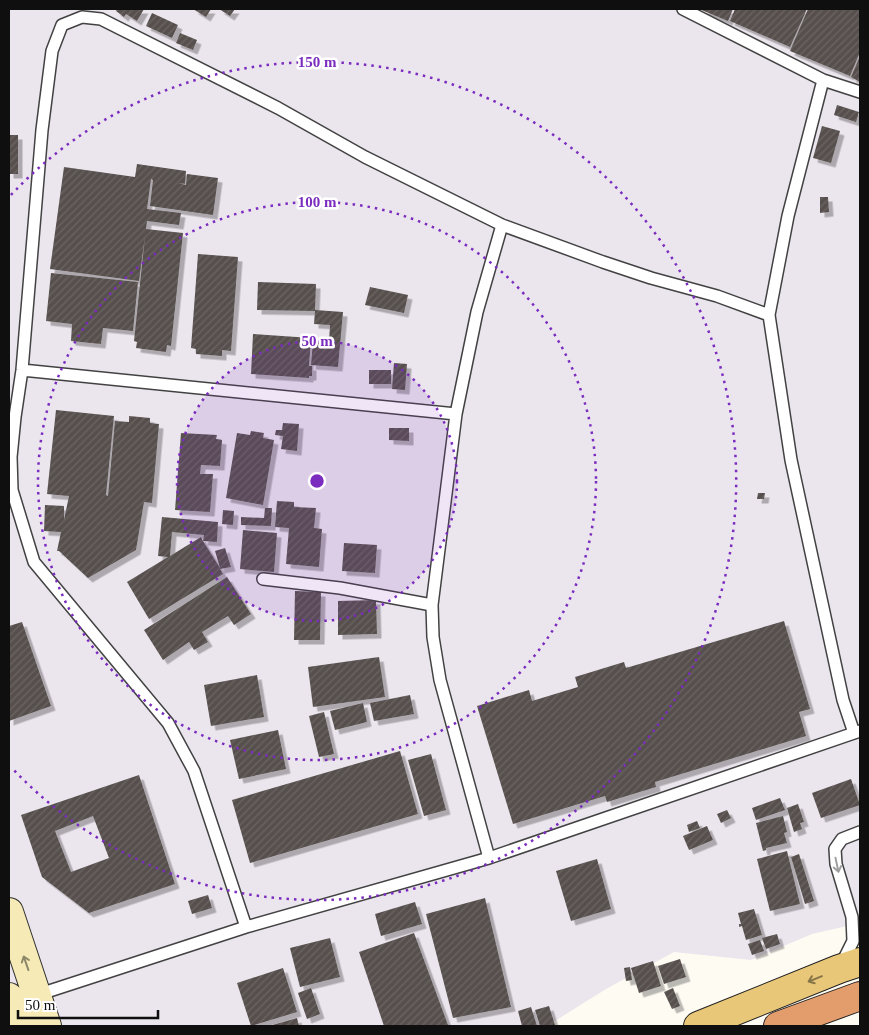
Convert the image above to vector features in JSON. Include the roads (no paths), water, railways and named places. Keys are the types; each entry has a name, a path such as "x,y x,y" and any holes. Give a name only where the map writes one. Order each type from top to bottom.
{"highway":[{"path":"778,1026 860,996"}],"main road":[{"path":"698,1026 850,965"}],"street":[{"path":"9,912 47,1026"},
{"path":"9,997 19,1026"}],"lane":[{"path":"74,9 82,18"},
{"path":"682,9 824,80 860,92"},
{"path":"246,927 194,771 168,723 34,562 12,490 11,457 14,417 22,370 42,130 52,51 62,24 82,18 100,19 278,108 365,157 502,225 603,262 651,278 717,296 769,315"},
{"path":"37,995 246,927 489,858 857,732 843,700 791,460 769,315 788,216 824,80"},
{"path":"489,858 440,680 433,637 432,605 456,414 477,312 502,225"},
{"path":"22,370 456,414"},
{"path":"263,579 340,588 432,605"},
{"path":"850,965 856,914 836,864 835,849 842,838 860,832"}]}
